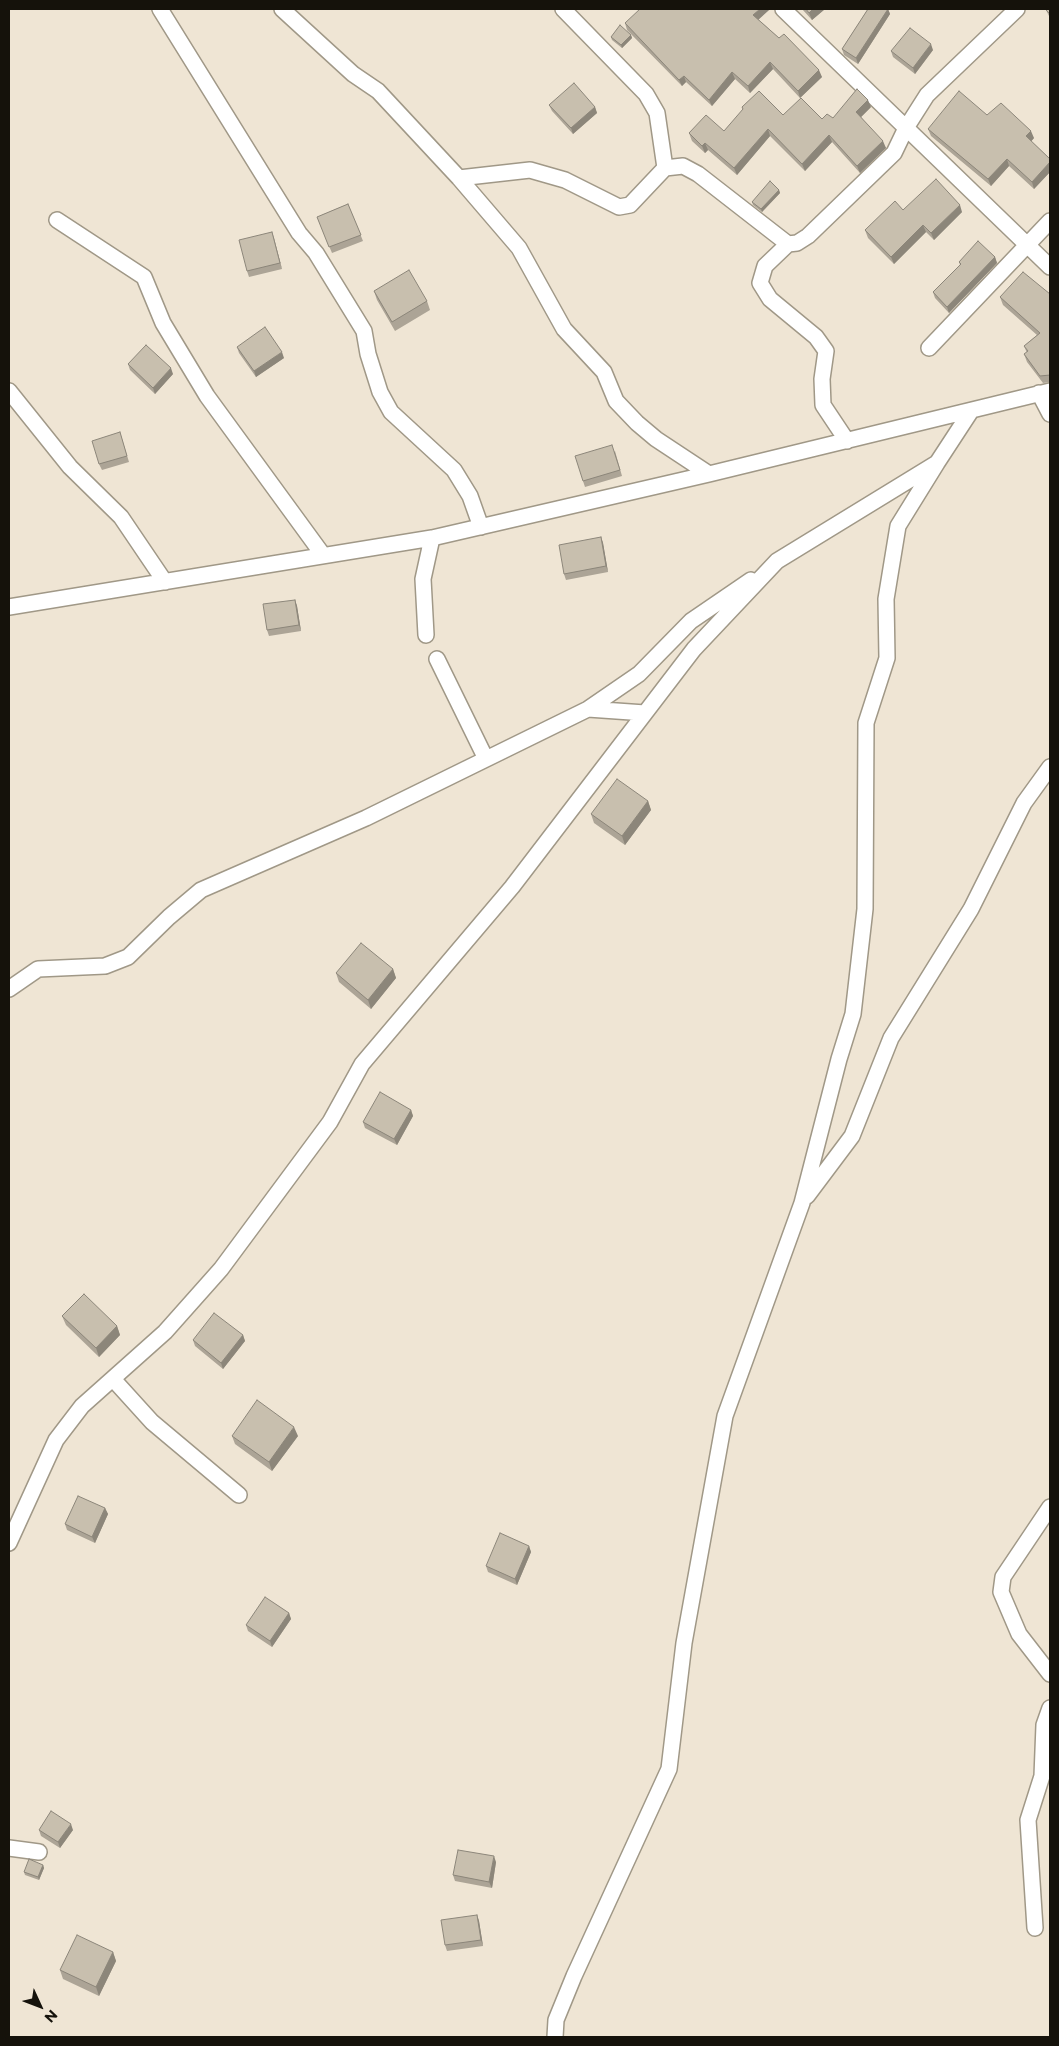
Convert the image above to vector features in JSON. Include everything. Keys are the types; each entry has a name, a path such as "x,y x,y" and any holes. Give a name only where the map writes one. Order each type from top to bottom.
{"street":[{"path":"160,9 299,233 316,253 364,331 368,354 380,392 391,412 454,470 470,496 481,527"},
{"path":"282,9 353,74 378,91 459,178 519,248 564,329 604,372 616,401 656,439 709,474"},
{"path":"563,9 646,94 657,113 666,168"},
{"path":"783,9 1050,267"},
{"path":"846,440 823,405 822,379 826,351 816,337 770,299 760,283 765,266 788,244 797,243 808,236 887,160 894,152 906,128 927,95 1017,9"},
{"path":"459,178 530,170 565,180 619,207 630,204 666,168 683,166 698,174 788,244"},
{"path":"57,220 144,277 163,323 207,396 322,555"},
{"path":"929,348 1050,221"},
{"path":"9,391 70,467 106,500 121,517 166,582"},
{"path":"9,607 432,538 709,474 1045,392 1050,414"},
{"path":"554,2037 556,2020 563,2002 669,1769 684,1643 725,1416 802,1202 852,1014 865,909 866,722 887,658 886,599 898,526 971,411"},
{"path":"9,989 38,969 104,966 128,957 169,916 201,890 366,818 588,709 639,674 691,621 776,562 937,463"},
{"path":"426,635 423,579 432,538"},
{"path":"9,1542 56,1440 82,1406 166,1332 221,1269 330,1122 362,1064 512,887 694,649 776,562"},
{"path":"437,658 486,759"},
{"path":"588,709 645,713"},
{"path":"802,1202 852,1136 891,1038 971,909 1024,803 1050,767"},
{"path":"113,1379 152,1422 239,1495"},
{"path":"1050,1507 1003,1576 1001,1592 1019,1634 1050,1674"},
{"path":"1035,1928 1028,1820 1042,1776 1044,1725 1050,1708"},
{"path":"9,1848 39,1852"}],"building":[{"path":"640,9 760,9 753,15 779,38 784,34 819,70 798,91 770,62 748,86 732,72 709,100 684,76 679,80 625,23"},
{"path":"868,9 888,9 856,58 842,49"},
{"path":"620,25 631,35 621,45 611,37"},
{"path":"910,28 931,44 913,68 891,51"},
{"path":"574,83 595,107 571,128 549,105"},
{"path":"857,89 868,100 856,112 883,141 857,166 829,135 802,164 768,129 734,168 705,143 702,146 689,133 706,115 724,131 743,109 742,107 759,91 783,115 801,98 822,119 827,114 833,118"},
{"path":"959,91 987,115 1001,103 1031,131 1026,136 1050,159 1050,162 1032,182 1007,159 988,179 928,129"},
{"path":"936,179 960,205 931,233 923,225 891,257 865,230 895,201 903,210"},
{"path":"770,181 779,190 761,209 752,202"},
{"path":"348,204 361,235 329,247 317,217"},
{"path":"272,232 280,263 247,271 239,240"},
{"path":"978,241 995,257 947,307 933,292 961,264 959,262"},
{"path":"409,270 427,301 392,322 374,291"},
{"path":"1023,272 1050,294 1050,375 1040,376 1024,354 1028,351 1024,346 1040,333 1000,297"},
{"path":"265,327 282,352 254,371 237,347"},
{"path":"146,345 171,368 153,388 128,364"},
{"path":"120,432 127,456 99,464 92,441"},
{"path":"612,445 620,470 583,481 575,456"},
{"path":"601,537 606,566 564,574 559,545"},
{"path":"295,600 299,625 267,630 263,604"},
{"path":"617,779 648,801 622,836 591,814"},
{"path":"361,943 393,969 368,1000 336,973"},
{"path":"380,1092 411,1110 394,1139 363,1122"},
{"path":"84,1294 117,1326 96,1348 62,1316"},
{"path":"214,1313 243,1335 221,1363 193,1340"},
{"path":"257,1400 294,1427 269,1462 232,1436"},
{"path":"78,1496 105,1508 92,1537 65,1524"},
{"path":"500,1533 529,1546 515,1579 486,1566"},
{"path":"265,1597 289,1613 270,1641 246,1625"},
{"path":"51,1811 71,1824 58,1842 39,1830"},
{"path":"458,1850 494,1856 489,1882 453,1875"},
{"path":"29,1859 43,1865 38,1877 24,1872"},
{"path":"477,1915 481,1940 445,1945 441,1920"},
{"path":"77,1935 113,1952 96,1987 60,1970"}]}
